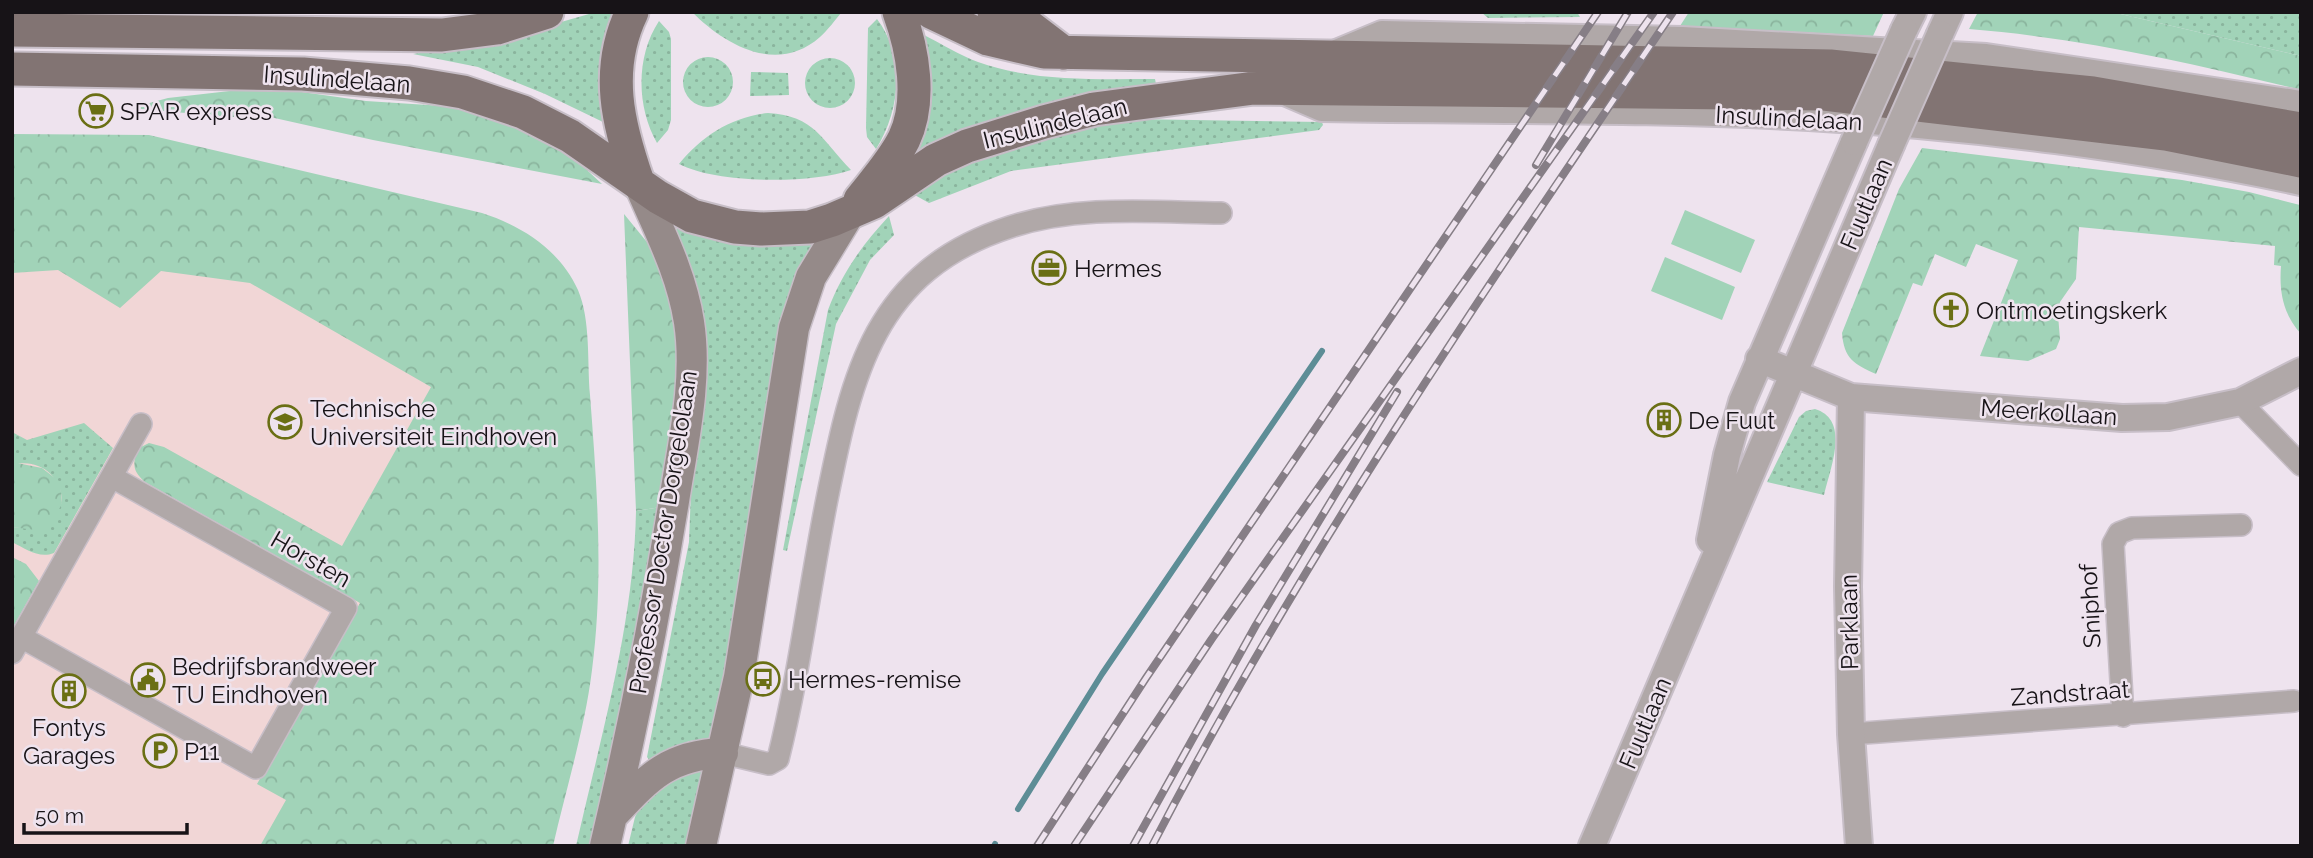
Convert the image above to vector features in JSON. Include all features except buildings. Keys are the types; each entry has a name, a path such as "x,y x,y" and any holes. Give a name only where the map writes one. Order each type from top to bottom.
{"main road":[{"path":"632,12 617,51 616,94 624,142 638,183"},
{"path":"701,846 723,752 758,569 794,328 811,277 850,213 903,141 911,117 912,56 899,12"},
{"path":"931,12 988,39 1020,48 1064,53 1830,66 2093,93 2301,129"},
{"path":"994,12 1026,24 1064,53"},
{"name":"Insulindelaan","path":"12,30 415,36 470,34 530,16"},
{"name":"Insulindelaan","path":"12,69 303,74 426,85 463,92 523,112 570,136 684,212 735,227 761,229 810,227 850,213 874,202 936,160 967,146 1044,122 1094,109 1189,94 1277,88 1824,94 2166,134 2301,161"},
{"name":"Professor Doctor Dorgelolaan","path":"605,846 668,537 685,425 691,356 690,324 680,280 638,183"},
{"path":"612,815 664,766 698,753 723,752"}],"street":[{"name":"Fuutlaan","path":"1697,599 1727,455 1759,359 1909,21"},
{"name":"Fuutlaan","path":"1592,846 1792,374 1945,23"},
{"path":"1325,58 1382,34 1682,40 1986,57 2301,104"},
{"name":"Insulindelaan","path":"1277,88 1322,108 1795,116 1938,127 2161,156 2301,182"},
{"path":"723,752 769,764 778,759 849,393 876,333 906,291 948,255 977,239 1012,226 1062,215 1105,212 1221,213"},
{"path":"1759,359 1792,374"},
{"name":"Meerkollaan","path":"1792,374 1852,397 2122,418 2168,417 2240,402 2301,371"},
{"name":"Parklaan","path":"1852,397 1847,587 1851,734 1859,846"},
{"path":"2240,402 2301,465"},
{"name":"Horsten","path":"112,477 346,608 256,768 17,645 141,424"},
{"name":"Sniphof","path":"2123,716 2113,544 2119,533 2132,528 2241,525"},
{"name":"Zandstraat","path":"1851,734 2123,716 2294,701"}],"shaded area":[{"name":"Technische Universiteit Eindhoven","path":"12,177 530,317 511,846 12,846"}],"green space":[{"path":"596,12 620,12 610,114 603,122 545,94 478,67 413,54 502,39"},
{"path":"692,12 842,12 823,34 804,48 786,54 769,54 736,44 720,35"},
{"path":"1481,12 1577,12 1580,17 1488,18"},
{"path":"1689,12 1884,12 1873,36 1680,26"},
{"path":"1978,12 2112,12 2301,56 2301,90 2095,45 1969,29"},
{"path":"2112,12 2301,12 2301,56"},
{"path":"877,19 892,50 896,84 890,118 876,149 867,137 866,128 868,28"},
{"path":"659,21 669,32 671,39 671,120 668,130 657,143 645,113 642,81 646,50"},
{"path":"924,35 971,59 999,68 1065,78 1155,79 1157,89 923,153 916,148 925,120 929,92"},
{"path":"708,57 726,64 733,82 726,100 708,107 690,100 683,82 690,64"},
{"path":"830,58 847,66 855,83 847,100 830,108 813,100 805,83 813,66"},
{"path":"751,72 788,73 789,95 750,96"},
{"path":"266,87 366,101 459,107 531,128 592,167 588,171 602,184 373,140 270,117 229,117 131,108 168,98"},
{"path":"768,113 784,115 807,124 851,170 813,178 765,180 717,175 679,164 697,145 718,130 742,119"},
{"path":"1131,119 1322,122 1323,125 1319,130 1011,171 929,203 913,194 933,175 1072,126"},
{"path":"12,134 149,135 482,213 511,225 538,241 561,263 578,290 587,328 597,498 598,601 589,692 553,846 260,846 286,800 257,784 360,603 145,482 135,467 137,449 149,443 164,447 342,546 431,387 250,283 161,271 120,308 58,270 12,273"},
{"path":"1922,148 2182,180 2249,192 2300,205 2301,334 2286,311 2281,266 2274,265 2275,246 2079,227 2076,279 2060,302 2060,339 2056,349 2028,361 1980,356 2018,260 1976,244 1966,267 1935,254 1922,286 1913,283 1876,374 1852,360 1845,349 1842,333 1899,189"},
{"path":"1685,210 1755,240 1741,273 1671,244"},
{"path":"624,214 660,258 677,333 673,434 661,507 636,511"},
{"path":"889,216 894,235 870,260 836,324 787,551 783,550 828,310 854,260"},
{"path":"679,226 807,239 814,248 729,669 710,739 689,741 650,761 647,757 689,542 692,464 675,232"},
{"path":"1665,257 1735,287 1722,320 1651,291"},
{"path":"1815,409 1826,415 1835,434 1833,459 1824,495 1767,482 1799,417 1806,411"},
{"path":"84,423 113,448 54,553 43,555 12,542 12,527 24,528 62,503 58,485 47,471 31,464 12,465 12,432 27,440"},
{"path":"17,463 42,468 60,482 62,503 51,527 43,531 12,527 12,465"},
{"path":"661,507 595,846 576,846 623,637 634,553 636,511"},
{"path":"12,557 26,564 39,581 12,629"},
{"path":"705,759 689,846 628,846 635,817 644,799"}],"waterway":[{"path":"1018,809 1102,674 1322,351"}],"railway":[{"path":"1037,846 1146,678 1598,12"},
{"path":"1536,165 1628,12"},
{"path":"1074,846 1211,640 1654,12"},
{"path":"1152,846 1210,737 1335,526 1467,318 1673,12"},
{"path":"1133,846 1256,625 1397,392"}],"place":[{"name":"SPAR express","path":"96,111"},
{"name":"Hermes","path":"1049,268"},
{"name":"Ontmoetingskerk","path":"1951,310"},
{"name":"De Fuut","path":"1664,420"},
{"name":"Technische Universiteit Eindhoven","path":"285,422"},
{"name":"Hermes-remise","path":"763,679"},
{"name":"Bedrijfsbrandweer TU Eindhoven","path":"148,680"},
{"name":"Fontys Garages","path":"69,691"},
{"name":"P11","path":"160,751"}]}
